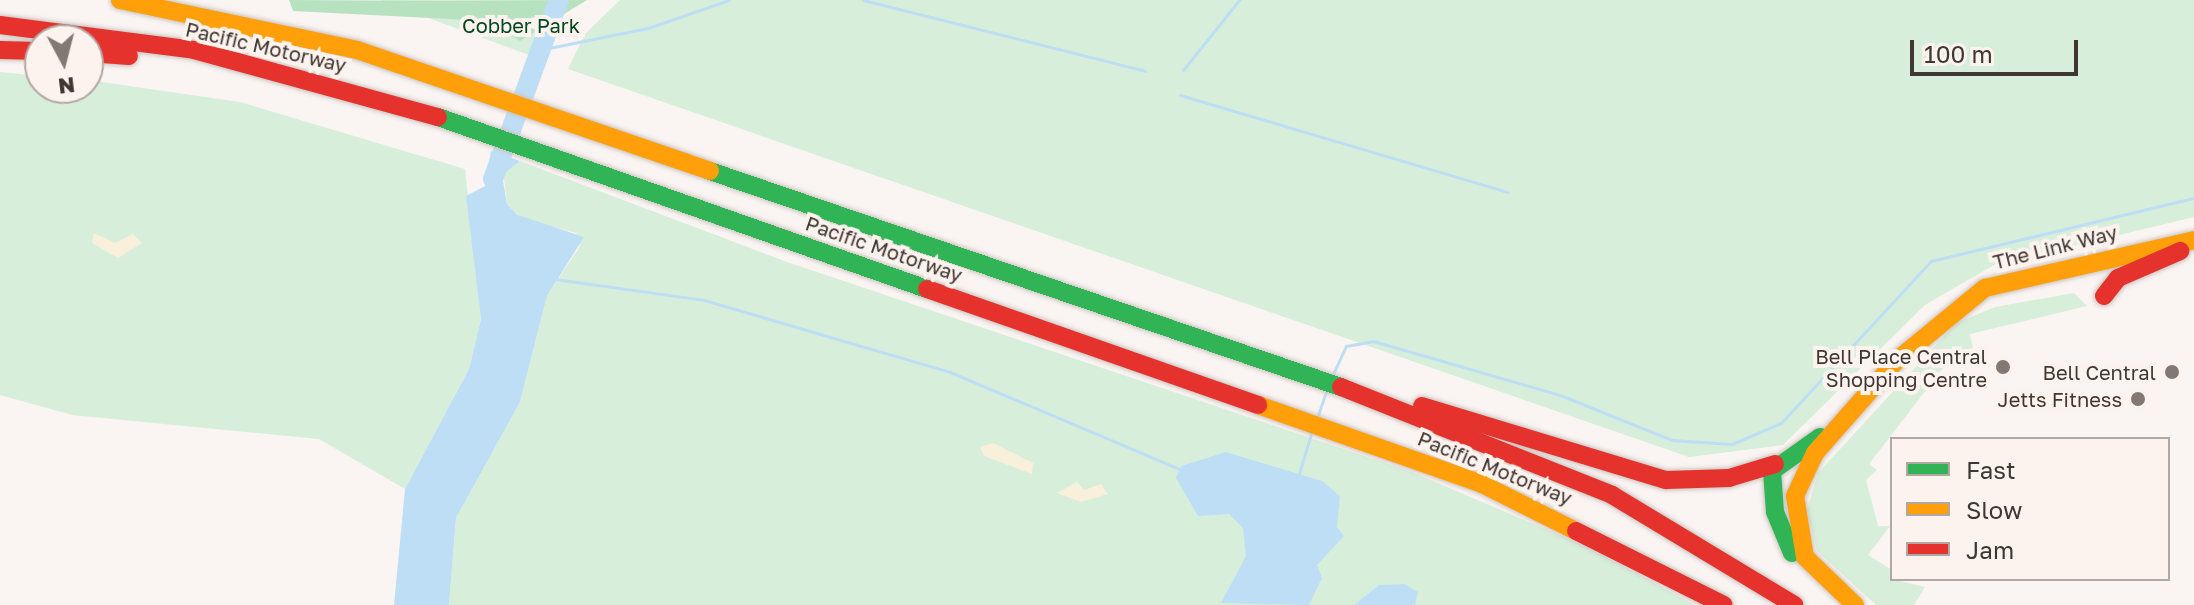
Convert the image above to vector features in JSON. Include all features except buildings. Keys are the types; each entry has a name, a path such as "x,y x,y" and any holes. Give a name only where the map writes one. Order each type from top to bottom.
{"main road":[{"name":"Pacific Motorway","path":"120,0 309,37 480,90 1372,398 1612,495 1794,605"},
{"path":"210,0 271,15 309,37"},
{"name":"Pacific Motorway","path":"0,25 194,50 475,130 1350,435 1590,532 1724,605"},
{"path":"0,50 24,51"},
{"path":"104,54 167,60 194,50"},
{"path":"2104,296 2118,278 2189,247"},
{"name":"The Link Way","path":"1855,605 1809,563 1794,520 1804,469 1842,422 1937,321 1985,288 2189,247"},
{"name":"The Link Way","path":"1372,398 1481,419 1658,479 1709,481 1775,464 1842,422"},
{"path":"1775,464 1775,512 1798,565 1839,605"}],"green space":[{"name":"Cobber Park","path":"289,0 587,0 520,41 489,21 293,11"},
{"name":"Cobber Park","path":"380,0 559,0 537,58"},
{"path":"620,0 2194,0 2194,217 1994,265 1925,305 1783,445 1689,457 568,69 585,34"},
{"path":"0,72 24,74 24,104 104,104 104,82 240,102 465,169 481,319 469,369 405,489 319,439 72,415 0,395"},
{"path":"520,161 787,262 1412,472 1585,546 1695,605 449,605 456,518 520,402 547,296 580,246 576,233 523,219 507,204 503,171"},
{"path":"2074,293 2087,306 1970,334 1974,353 1950,359 1869,464 1877,470 1866,480 1878,526 1890,526 1868,555 1890,569 1890,581 1925,587 1914,605 1876,605 1817,551 1807,510 1818,473 1956,323 1995,307"}],"sand":[{"path":"94,233 115,243 133,234 142,243 118,258 92,243"},
{"path":"993,443 1033,463 1032,474 984,456 980,447"},
{"path":"1077,482 1084,490 1101,484 1108,494 1081,502 1057,493"}],"water":[{"path":"491,151 520,161 502,175 507,204 518,215 584,237 547,296 520,402 456,518 449,605 394,605 405,489 469,369 481,319 466,196 485,186"},
{"path":"1226,452 1322,481 1340,496 1337,527 1344,536 1317,565 1322,578 1309,605 1221,603 1246,556 1243,528 1229,514 1198,516 1176,478 1181,466"},
{"path":"1405,584 1418,592 1415,605 1354,605 1379,585"}],"waterway":[{"path":"493,179 559,0"},
{"path":"539,50 648,28 729,0"},
{"path":"863,0 1145,71"},
{"path":"1183,70 1239,0"},
{"path":"1180,95 1508,192"},
{"path":"1333,374 1346,346 1373,341 1560,395 1672,440 1732,444 1781,423 1931,261 2194,198"},
{"path":"555,279 704,300 950,372 1180,469"},
{"path":"1318,415 1326,392"},
{"path":"1297,480 1311,434"}],"traffic: fast":[{"path":"438,117 927,289"},
{"path":"710,171 1341,387"},
{"path":"1792,553 1775,512 1772,471 1820,437"}],"traffic: slow":[{"path":"120,0 357,50 710,171"},
{"path":"1855,605 1805,557 1795,496 1815,453 1896,361 1985,288 2194,240"},
{"path":"1258,405 1482,484 1576,531"}],"traffic: jam":[{"path":"0,25 194,50 438,117"},
{"path":"0,50 24,51"},
{"path":"104,54 129,56"},
{"path":"2104,296 2118,278 2180,251"},
{"path":"927,289 1258,405"},
{"path":"1341,387 1612,495 1794,605"},
{"path":"1422,406 1666,480 1729,478 1775,464"},
{"path":"1576,531 1724,605"}],"place":[{"name":"Bell Place Central Shopping Centre","path":"2003,367"},
{"name":"Bell Central","path":"2172,372"},
{"name":"Jetts Fitness","path":"2138,399"}]}
